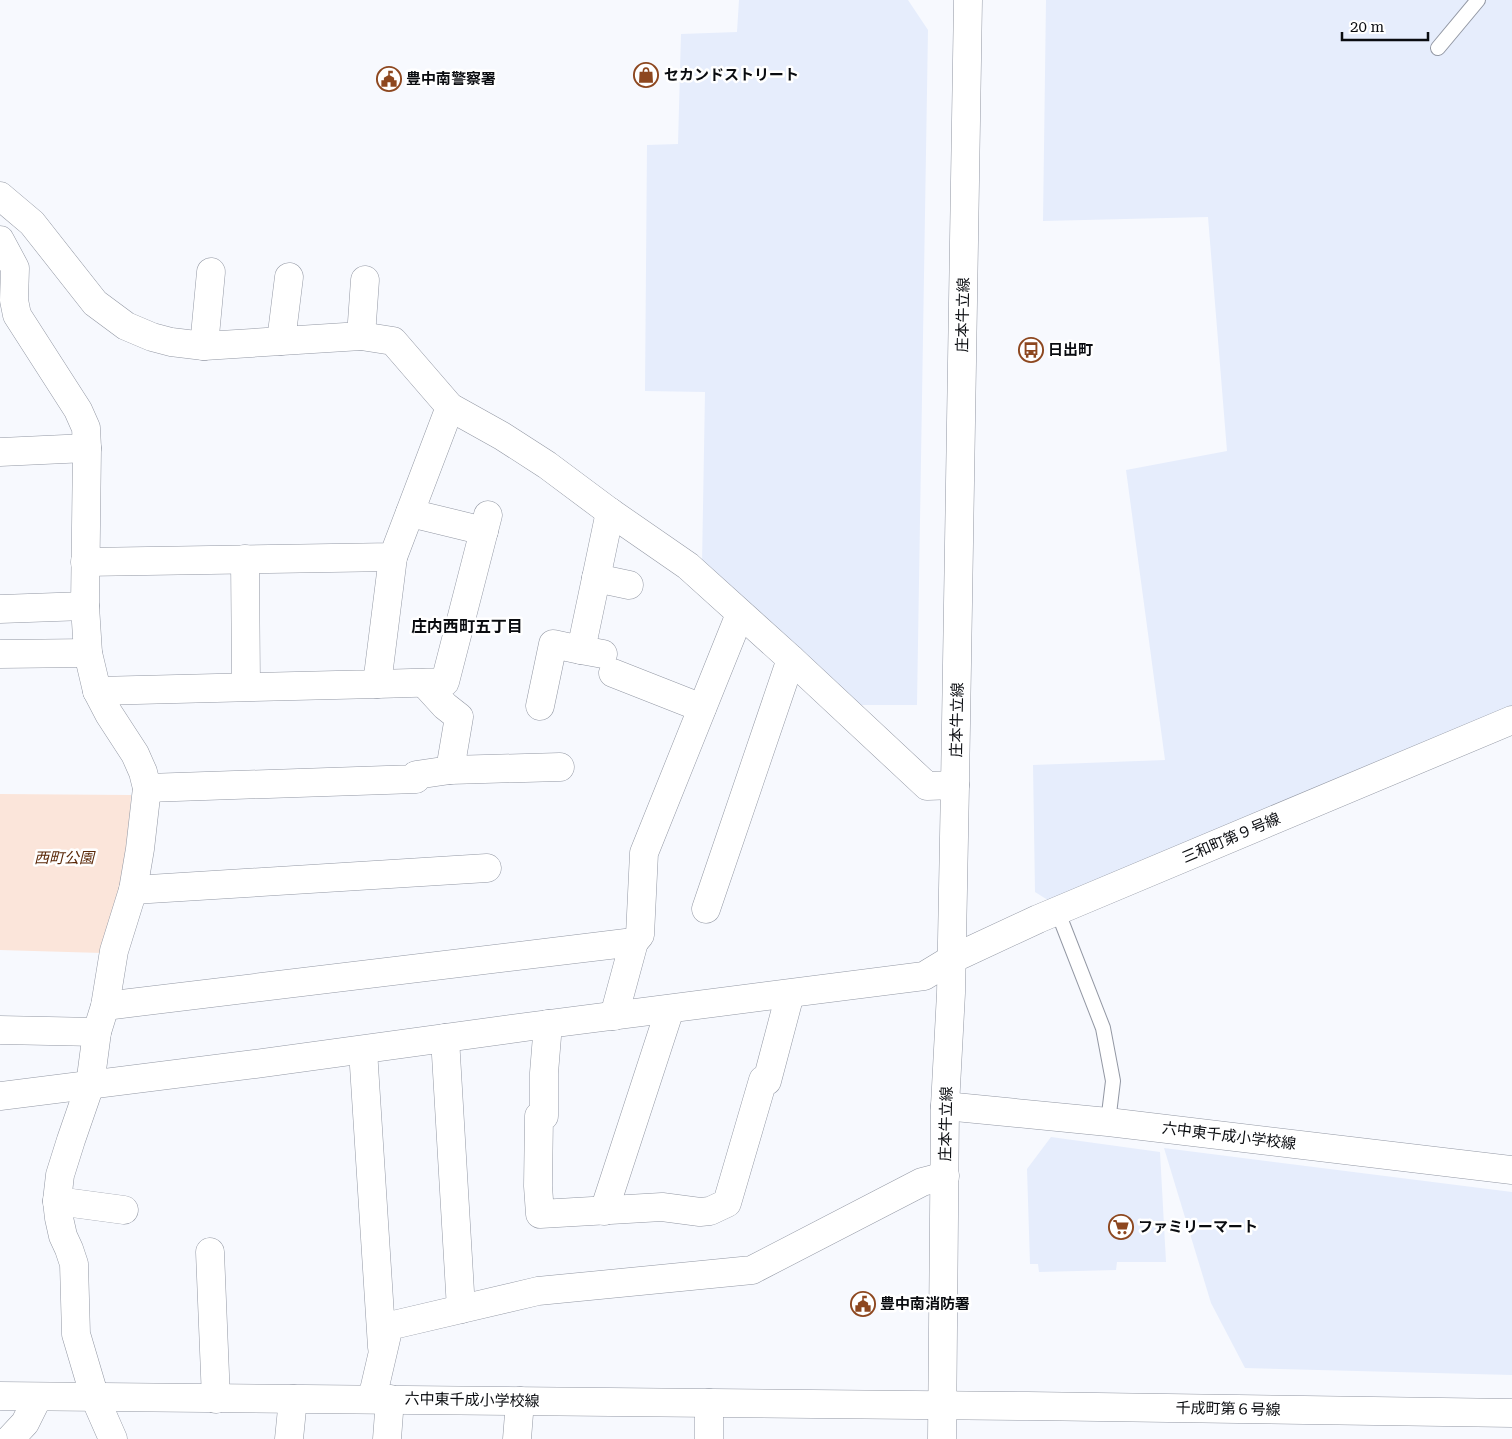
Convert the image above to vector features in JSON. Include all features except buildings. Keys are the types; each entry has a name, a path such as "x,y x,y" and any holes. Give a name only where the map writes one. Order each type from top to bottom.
{"street":[{"name":"庄本牛立線","path":"942,1439 945,1106 952,959 956,785 968,0"},
{"path":"0,196 32,223 95,303 126,326 152,338 204,346 361,336 393,341 450,407 502,436 548,465 610,512 688,566 927,786 956,785"},
{"path":"0,240 15,268 7,302 78,410 86,428 85,606 88,653 97,691 109,714 136,754 147,788 140,849 132,890 114,951 104,1006 97,1032 90,1085 60,1175 57,1202 63,1236 74,1264 76,1334 95,1398 113,1439"},
{"path":"204,346 211,272"},
{"path":"281,341 289,277"},
{"path":"361,336 366,280"},
{"path":"377,684 393,557 450,407"},
{"path":"0,452 87,448"},
{"path":"599,659 596,578 610,512"},
{"path":"97,691 444,682 486,523 410,513"},
{"path":"85,562 393,557"},
{"path":"244,559 246,686"},
{"path":"596,578 629,584"},
{"path":"0,609 85,606"},
{"path":"614,1016 634,942 640,935 644,853 740,614"},
{"path":"540,706 553,644 599,659 702,708"},
{"path":"0,654 88,653"},
{"path":"706,910 791,659"},
{"path":"424,682 444,706 459,717 450,770"},
{"name":"三和町第９号線","path":"0,1096 924,976 952,959 1057,910 1512,720"},
{"path":"147,788 416,779 416,775 450,770 560,768"},
{"path":"132,890 487,868"},
{"path":"104,1006 634,942"},
{"path":"548,1024 544,1073 544,1116 539,1116 538,1186 540,1214 662,1207 705,1212 727,1203 763,1080 767,1081 790,994"},
{"path":"604,1211 670,1009"},
{"path":"0,1030 97,1032"},
{"path":"445,1038 461,1309"},
{"path":"363,1050 382,1357 381,1399 387,1439"},
{"name":"六中東千成小学校線","path":"945,1106 1108,1122 1512,1170"},
{"path":"382,1357 389,1326 461,1309 538,1292 752,1270 922,1182 945,1176"},
{"path":"57,1202 124,1210"},
{"path":"210,1252 216,1399"},
{"name":"六中東千成小学校線","path":"0,1396 943,1405"},
{"path":"10,1439 25,1423 38,1397"},
{"path":"289,1439 293,1399"},
{"path":"517,1439 520,1401"},
{"path":"709,1403 709,1439"},
{"name":"千成町第６号線","path":"943,1405 1512,1413"}],"lane":[{"path":"1438,48 1478,0"},
{"path":"1057,910 1103,1028 1113,1081 1108,1122"}],"shaded area":[{"path":"739,0 908,0 928,30 917,705 856,705 702,565 705,392 645,391 647,145 678,144 681,34 737,32"},
{"path":"1046,0 1512,0 1512,710 1051,902 1035,892 1033,765 1165,760 1126,470 1227,451 1208,217 1043,221"},
{"path":"1051,1137 1160,1152 1166,1262 1117,1262 1116,1270 1039,1272 1038,1264 1030,1264 1027,1169"},
{"path":"1164,1148 1512,1192 1512,1375 1245,1368 1211,1303"}],"green space":[{"name":"西町公園","path":"0,794 131,795 128,864 102,953 0,950"}],"place":[{"name":"セカンドストリート","path":"646,75"},
{"name":"豊中南警察署","path":"389,79"},
{"name":"日出町","path":"1031,350"},
{"name":"ファミリーマート","path":"1121,1227"},
{"name":"豊中南消防署","path":"863,1304"}],"district":[{"name":"庄内西町五丁目","path":"467,626"}]}
